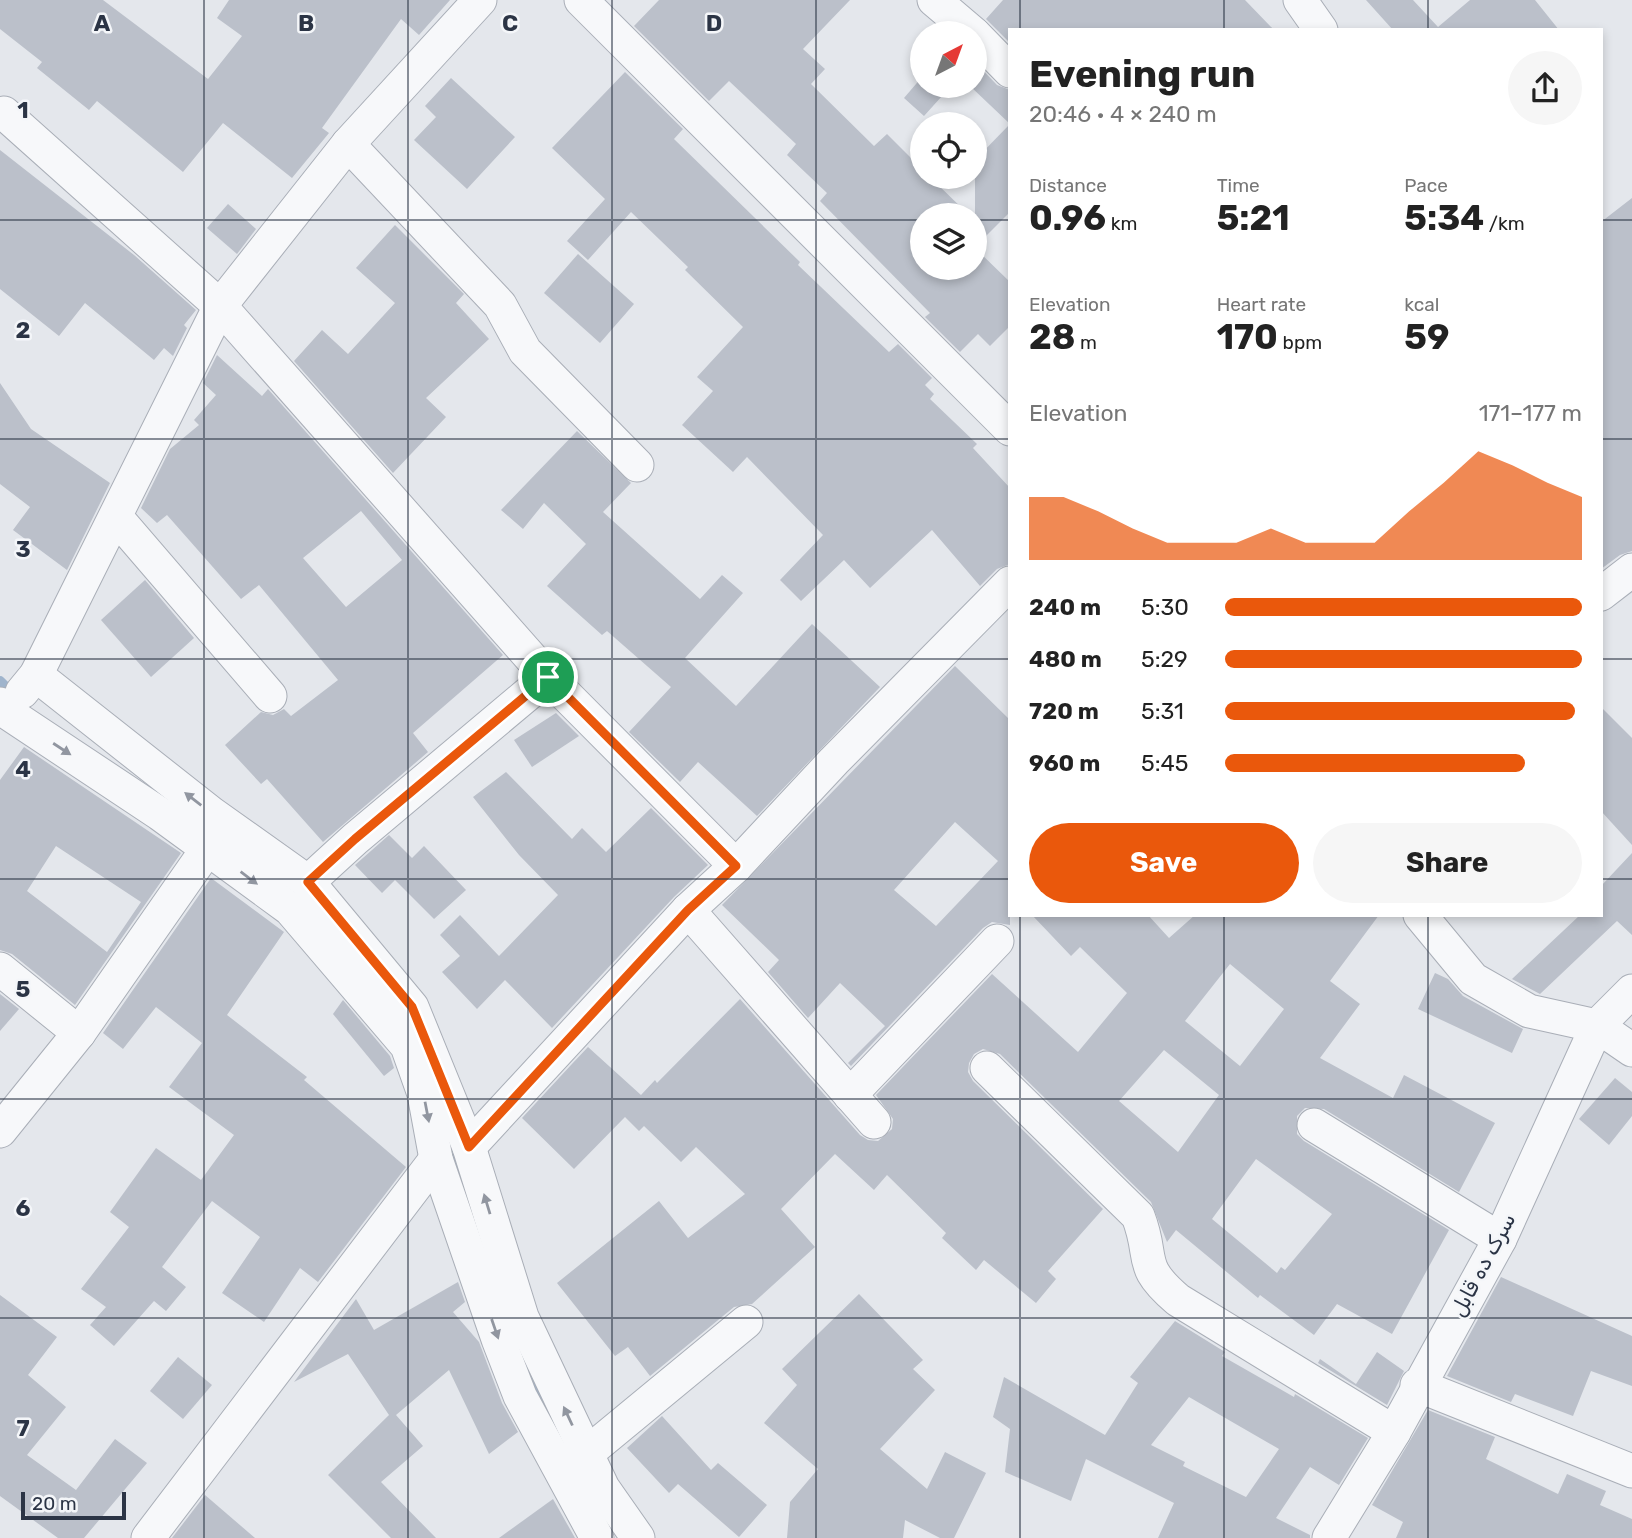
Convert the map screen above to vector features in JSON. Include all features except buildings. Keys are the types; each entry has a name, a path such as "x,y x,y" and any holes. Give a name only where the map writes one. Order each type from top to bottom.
{"street":[{"path":"480,0 348,144 220,306 36,675 2,712 208,848 290,909 313,932 407,1046 424,1094 436,1159 520,1396 597,1538"},
{"path":"581,0 1008,427"},
{"path":"934,0 959,21"},
{"path":"1300,0 1320,28"},
{"path":"987,47 1008,69"},
{"path":"4,113 220,306 548,677 736,866"},
{"path":"348,144 500,305 526,351 637,465"},
{"path":"116,517 270,696"},
{"path":"1603,592 1632,570"},
{"path":"469,1147 688,910 736,866 834,761 1008,585"},
{"path":"36,675 211,813 308,882 412,1007 469,1147 522,1318 603,1488 638,1538"},
{"path":"308,882 355,839 548,677"},
{"path":"0,1130 79,1033 208,848"},
{"path":"688,910 874,1122"},
{"path":"1422,917 1473,979 1529,1011 1597,1026 1632,1050"},
{"path":"850,1095 997,941"},
{"path":"0,969 79,1033"},
{"name":"سرک ده قابل","path":"1329,1538 1394,1432 1417,1385 1500,1239 1597,1026 1632,990"},
{"path":"987,1068 1138,1216 1145,1235 1146,1260 1154,1279 1178,1300 1394,1432"},
{"path":"1314,1125 1500,1239"},
{"path":"148,1538 436,1159"},
{"path":"586,1454 746,1322"},
{"path":"1417,1385 1632,1471"}],"waterway":[{"path":"0,681 16,697"},
{"path":"448,1141 472,1212"},
{"path":"530,1371 551,1421"}],"route":[{"path":"548,677 736,866 688,910 469,1147 412,1007 308,882 355,839 548,677"}]}
